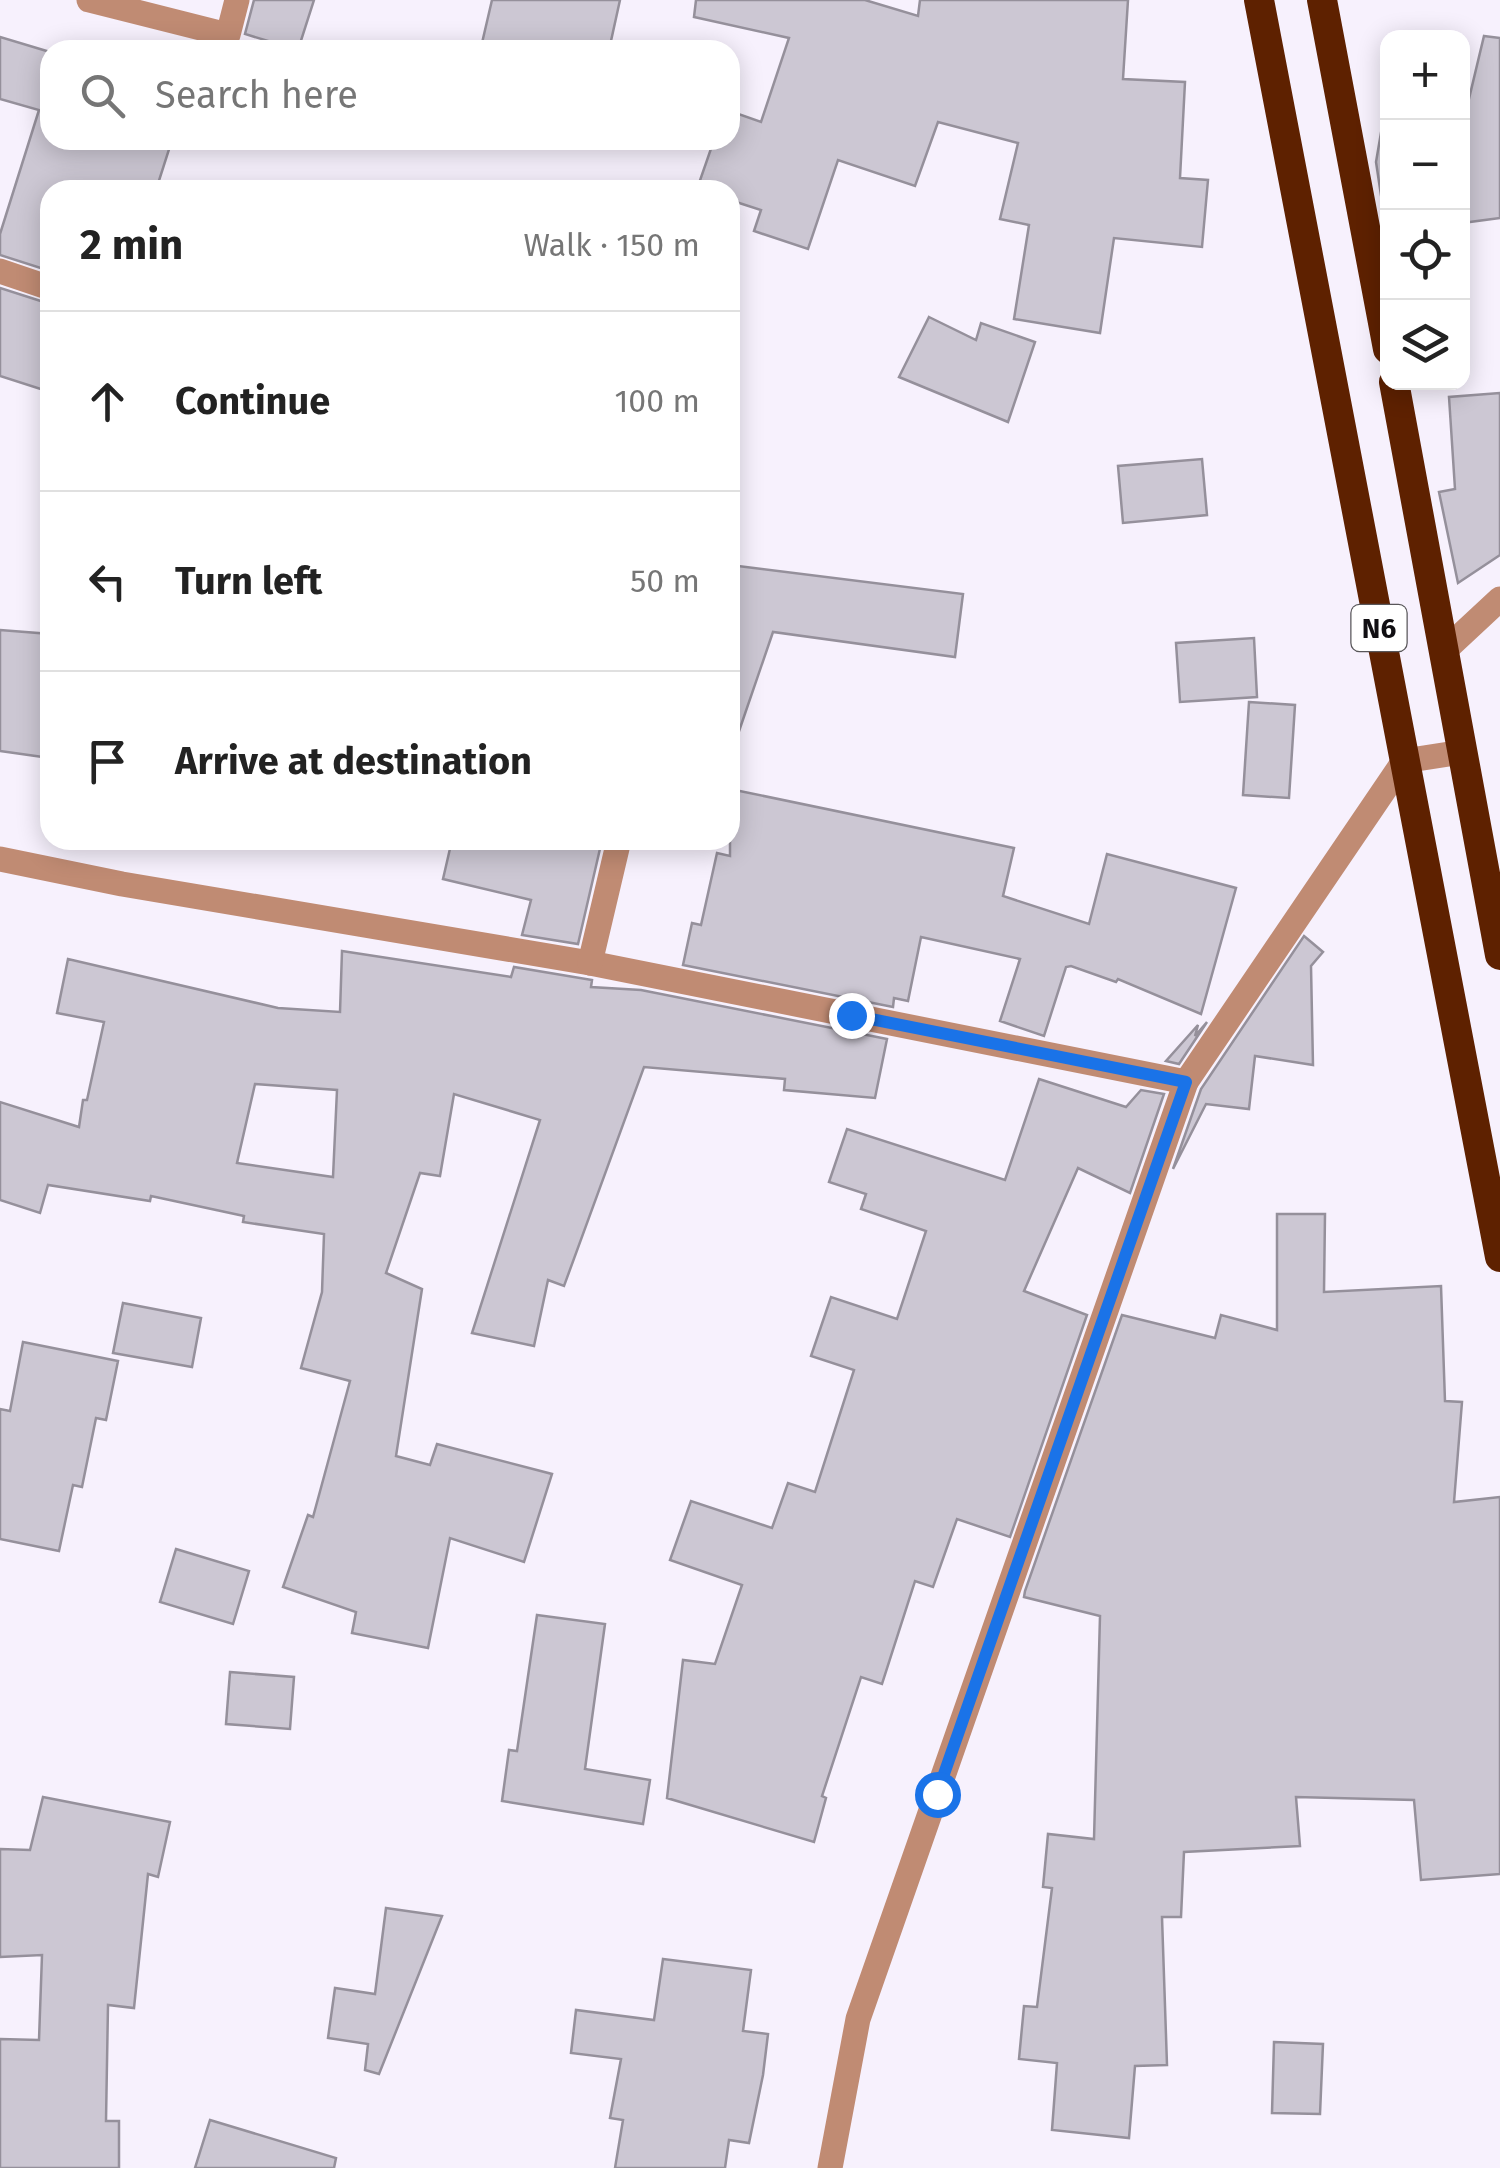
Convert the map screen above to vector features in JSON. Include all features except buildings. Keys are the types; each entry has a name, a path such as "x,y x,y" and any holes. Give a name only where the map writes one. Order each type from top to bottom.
{"highway":[{"name":"N6","path":"1259,0 1500,1256"},
{"path":"1322,0 1380,306"},
{"name":"N6","path":"1395,390 1500,955"}],"street":[{"path":"89,0 228,35 237,0"},
{"path":"0,271 40,285"},
{"path":"1444,651 1500,599"},
{"path":"830,2168 858,2019 1186,1082 1404,760 1462,752"},
{"path":"590,963 617,850"},
{"path":"0,859 142,888 590,963 1186,1082"}],"route":[{"path":"851,1015 1186,1082 937,1794"}]}
